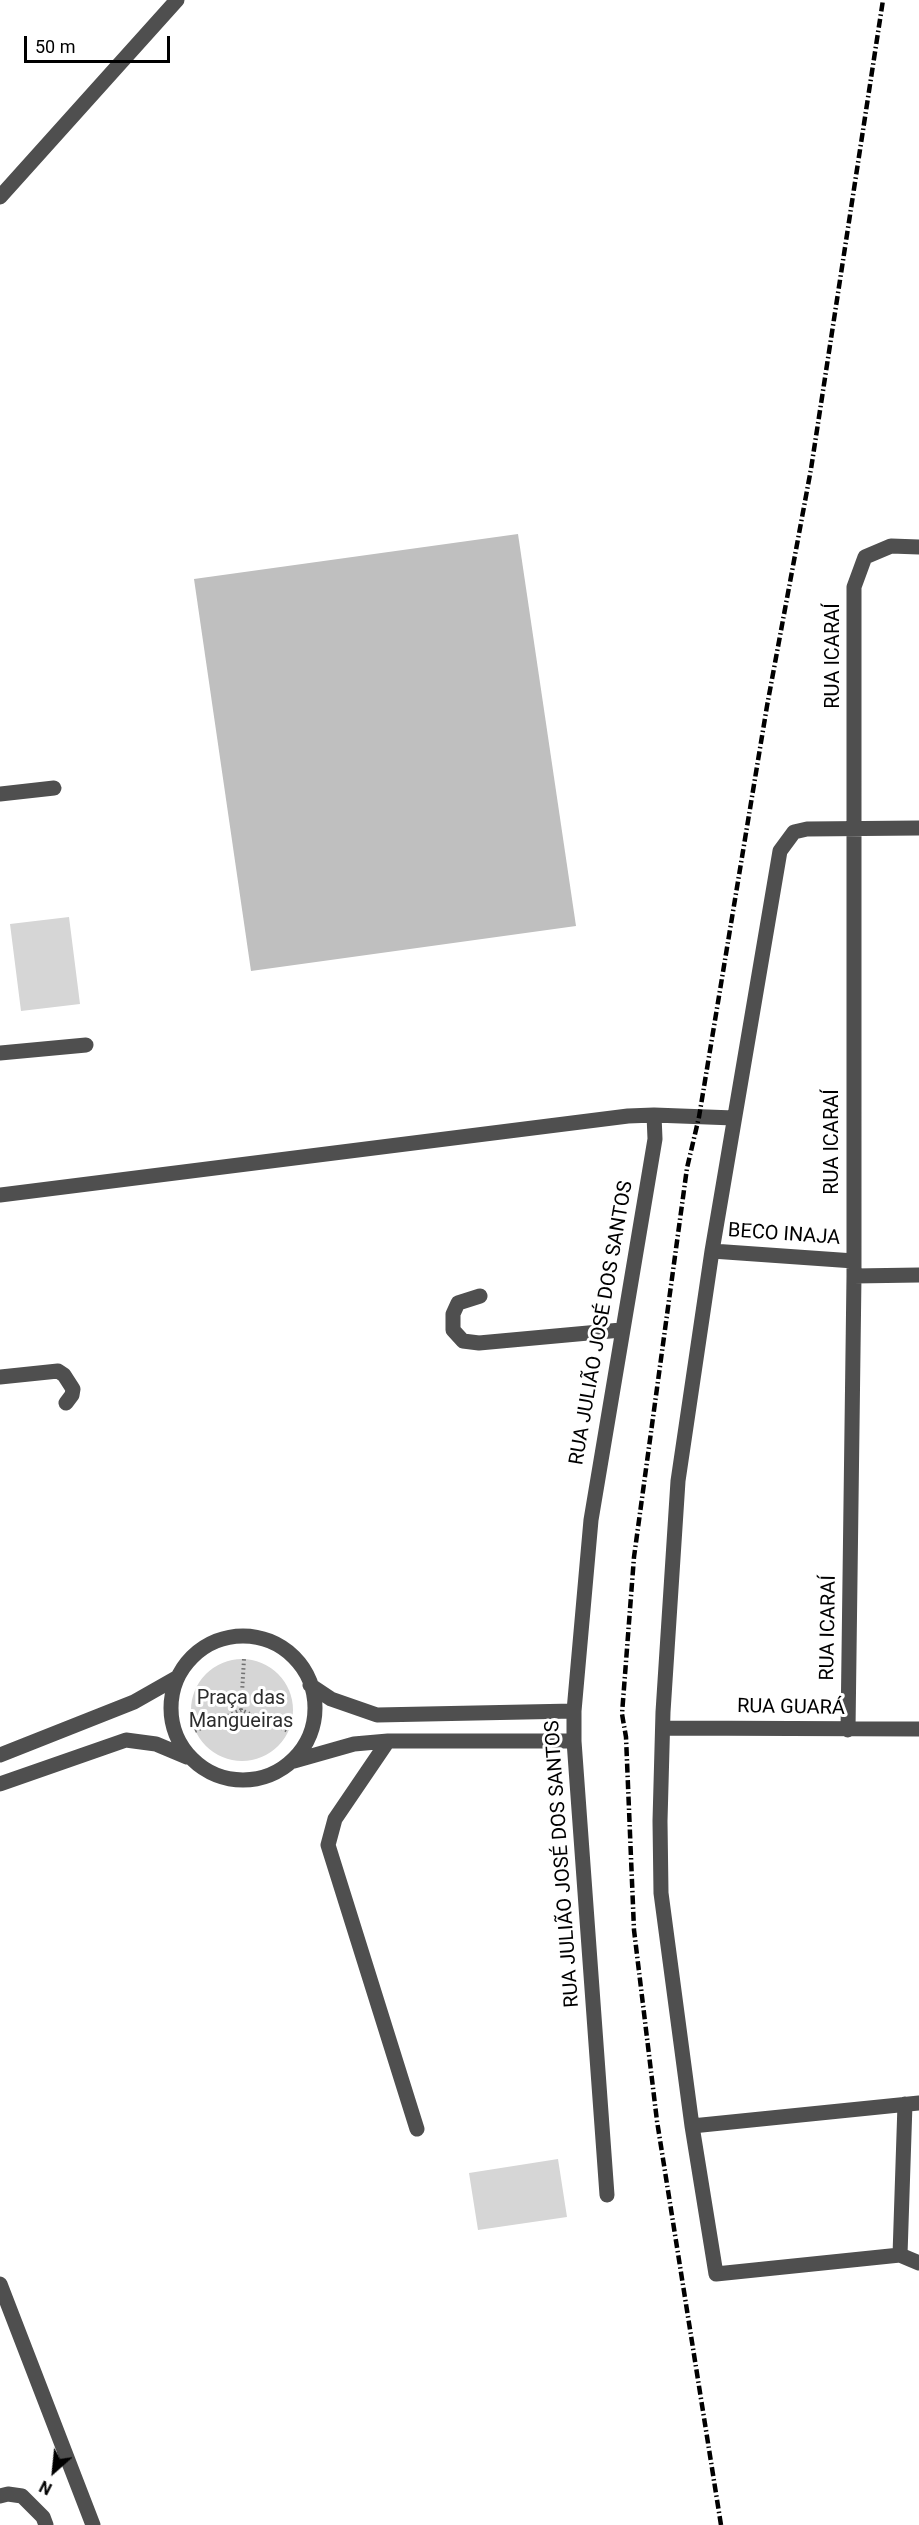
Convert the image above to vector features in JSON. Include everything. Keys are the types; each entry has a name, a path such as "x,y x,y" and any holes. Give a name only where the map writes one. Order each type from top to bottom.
{"street":[{"path":"0,197 177,0"},
{"name":"RUA ICARAÍ","path":"848,1730 854,1268 856,828 854,587 865,557 891,546 919,547"},
{"path":"0,794 54,789"},
{"path":"919,828 807,829 794,832 780,851 712,1251 678,1481 663,1728 661,1893 692,2126 716,2274 900,2255 919,2263"},
{"path":"0,1053 86,1045"},
{"name":"RUA JULIÃO JOSÉ DOS SANTOS","path":"607,2195 574,1742 574,1711 591,1520 621,1330 655,1139 654,1115"},
{"path":"0,1195 628,1116 734,1118"},
{"name":"BECO INAJA","path":"712,1251 919,1275"},
{"path":"480,1296 458,1303 453,1314 453,1330 463,1341 479,1343 621,1330"},
{"path":"0,1377 58,1371 64,1375 73,1389 72,1395 66,1402"},
{"path":"197,1764 182,1746 173,1724 171,1700 178,1677 191,1657 211,1643 233,1636 258,1637 280,1646 298,1661 310,1685 316,1705 314,1728 303,1750 289,1763"},
{"path":"0,1755 134,1702 178,1677"},
{"path":"310,1685 331,1699 377,1715 574,1711"},
{"name":"RUA GUARÁ","path":"663,1728 919,1729"},
{"path":"0,1784 126,1740 171,1748 218,1776 242,1781 265,1777 289,1763 321,1751 354,1744 574,1742"},
{"path":"388,1742 335,1819 328,1845 417,2129"},
{"path":"692,2126 912,2104 900,2255"},
{"path":"0,2284 93,2525"},
{"path":"0,2496 8,2494 22,2496 43,2517 46,2525"}],"path":[{"path":"241,1710 244,1659"},
{"path":"195,1731 241,1710 288,1731"}],"green space":[{"path":"69,917 80,1004 21,1011 10,924"},
{"name":"Praça das Mangueiras","path":"242,1659 261,1663 278,1674 289,1691 293,1710 289,1729 278,1746 261,1757 242,1761 223,1757 206,1746 195,1729 191,1710 195,1691 206,1674 223,1663"},
{"path":"558,2159 567,2217 478,2230 469,2173"}],"building":[{"path":"518,534 576,926 251,971 194,579"}],"railway":[{"path":"721,2525 657,2121 634,1930 626,1737 622,1714 634,1557 687,1168 699,1117 767,706 811,469 883,0"}]}
